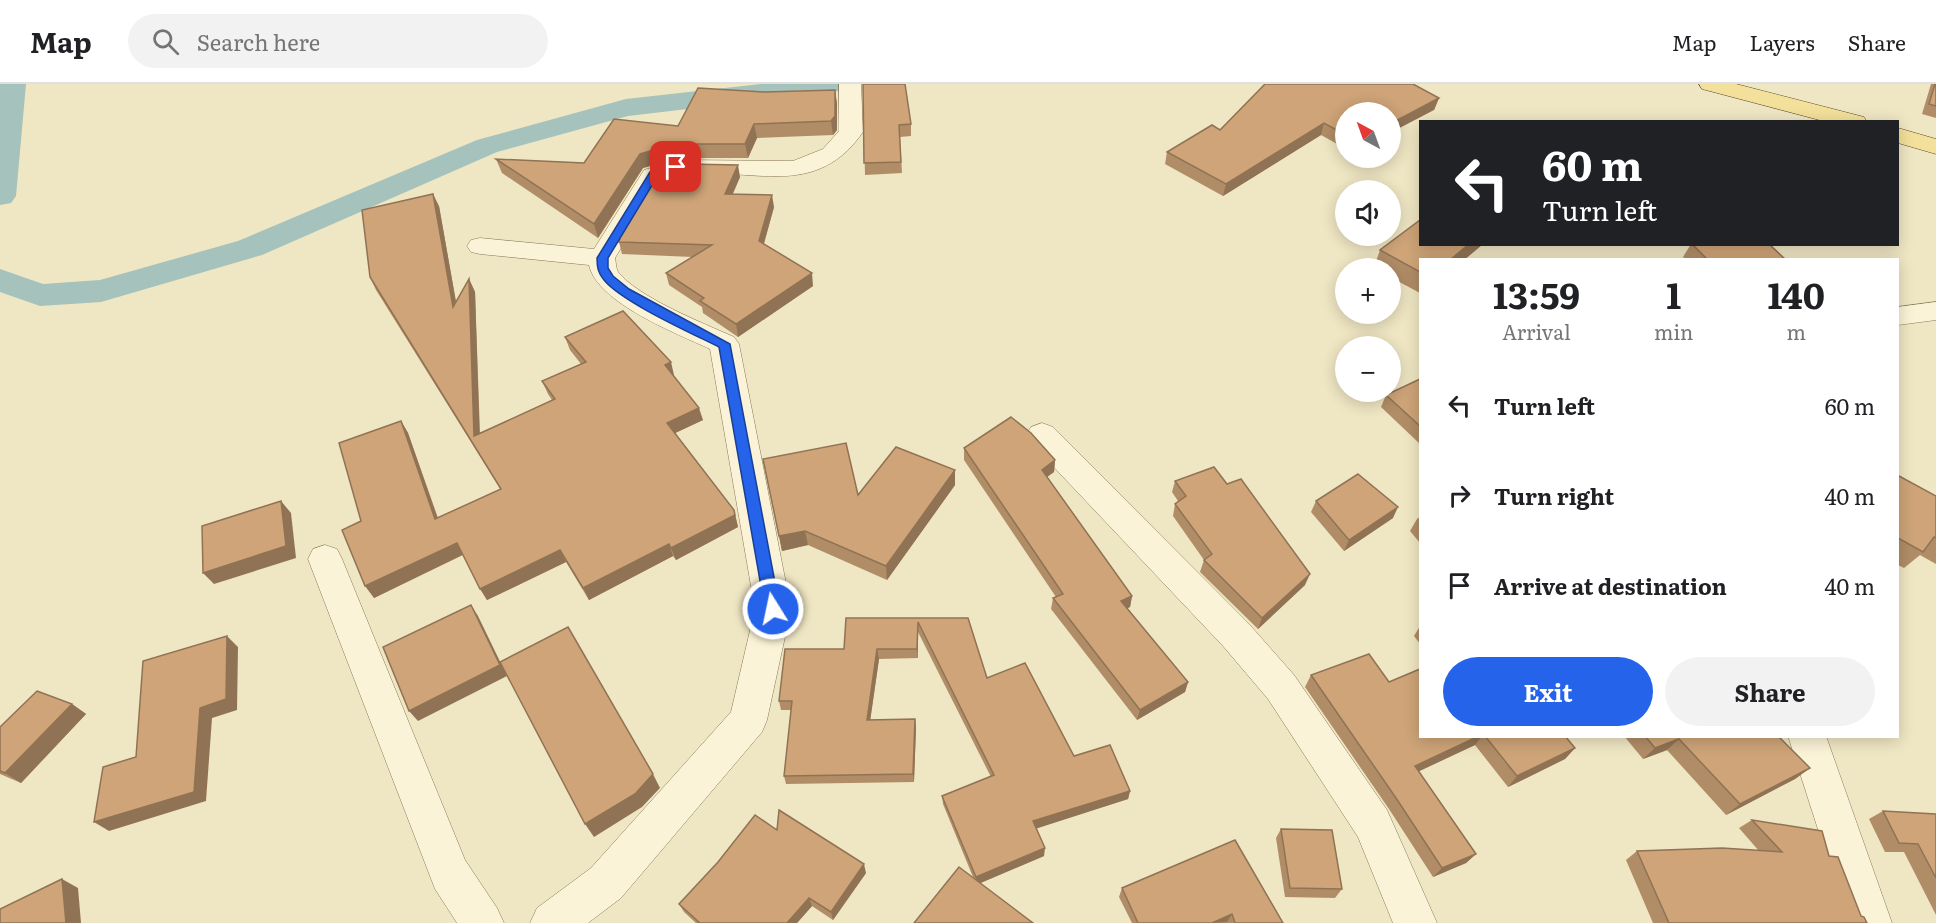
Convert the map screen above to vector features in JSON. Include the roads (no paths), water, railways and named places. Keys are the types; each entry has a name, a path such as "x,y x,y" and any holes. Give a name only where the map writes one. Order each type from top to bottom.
{"main road":[{"path":"1710,84 1848,120"},
{"path":"1899,135 1936,147"}],"street":[{"path":"552,923 606,883 748,720 773,609 724,344 681,324 624,291 609,279 602,268 602,258 653,175 676,167 796,168 832,154 851,132 850,90"},
{"path":"480,246 602,258"},
{"path":"1899,316 1936,311"},
{"path":"1042,435 1236,635 1281,687 1373,824 1415,923"},
{"path":"325,559 450,874 482,923"},
{"path":"1808,740 1870,923"}],"waterway":[{"path":"0,196 12,84"},
{"path":"0,280 40,295 101,291 250,248 487,146 626,108 833,84"}]}
